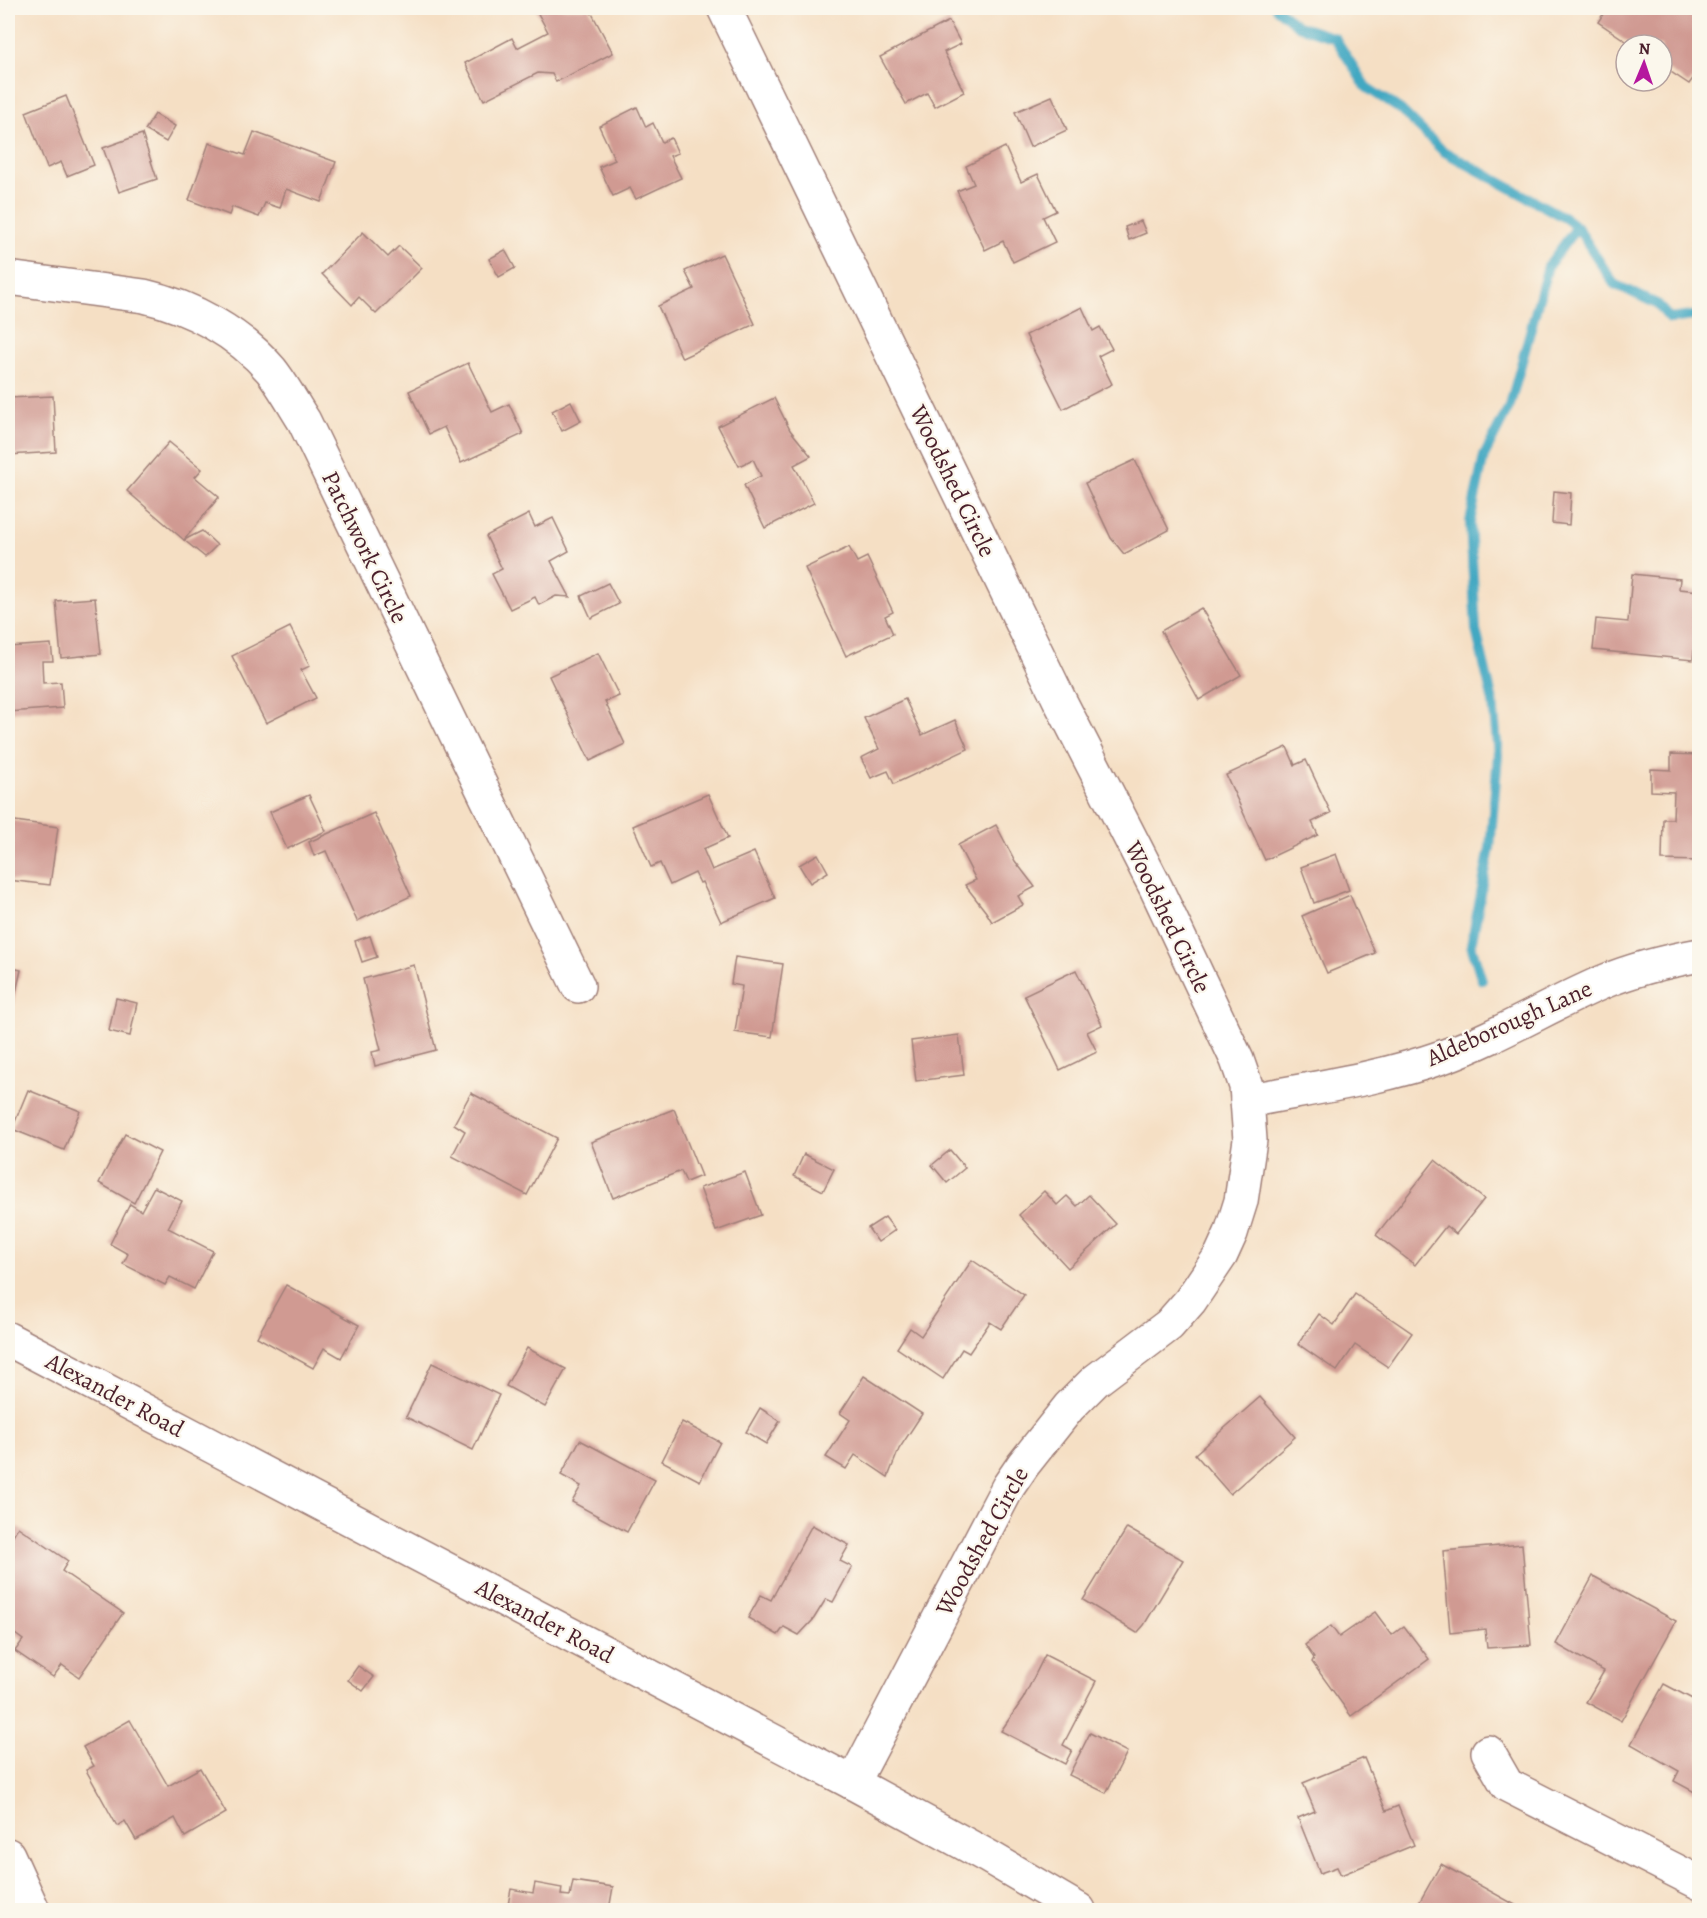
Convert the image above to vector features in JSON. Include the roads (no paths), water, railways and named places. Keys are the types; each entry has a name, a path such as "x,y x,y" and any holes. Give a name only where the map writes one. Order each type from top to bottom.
{"street":[{"name":"Woodshed Circle","path":"724,8 1059,699 1156,888 1237,1060 1246,1086 1250,1140 1241,1201 1221,1255 1190,1301 1169,1325 1095,1381 1069,1407 1023,1465 1008,1487 853,1783"},
{"name":"Patchwork Circle","path":"8,278 163,300 214,323 249,348 272,372 304,421 578,986"},
{"name":"Aldeborough Lane","path":"1247,1101 1371,1077 1442,1057 1605,981 1665,961 1700,955"},
{"name":"Alexander Road","path":"8,1339 853,1783 989,1857 1079,1911"},
{"path":"1488,1752 1507,1785 1700,1883"},
{"path":"8,1855 33,1911"}],"waterway":[{"path":"1276,8 1298,26 1335,38 1366,87 1401,110 1443,151 1565,218 1577,227 1614,284 1657,304 1670,319 1700,315"},
{"path":"1482,980 1471,945 1490,848 1498,755 1493,702 1476,630 1470,522 1484,456 1510,405 1548,266 1577,227"}]}
